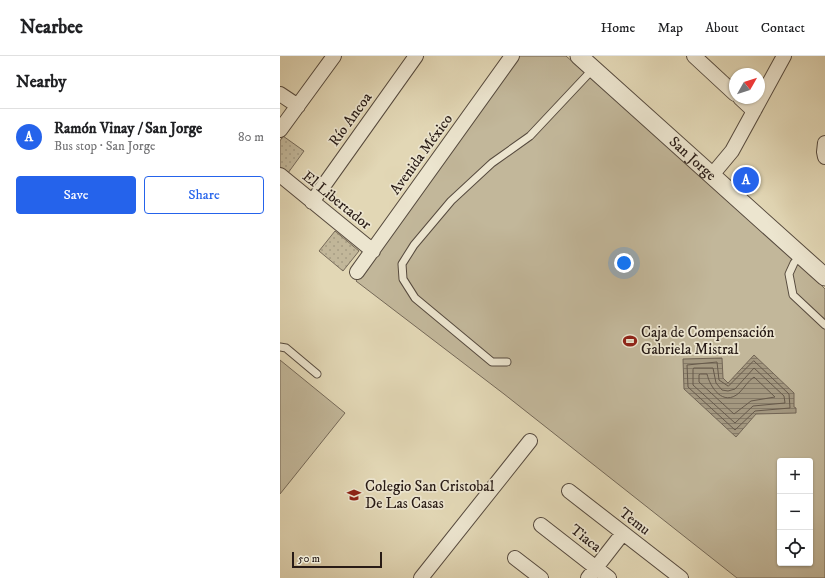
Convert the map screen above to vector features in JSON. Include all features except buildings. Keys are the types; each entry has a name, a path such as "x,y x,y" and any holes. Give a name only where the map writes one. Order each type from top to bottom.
{"street":[{"path":"280,130 334,56"},
{"name":"Río Ancoa","path":"312,202 416,56"},
{"name":"Avenida México","path":"357,272 512,56"},
{"name":"San Jorge","path":"579,56 825,277"},
{"path":"694,56 729,88"},
{"path":"712,175 732,151 784,56"},
{"path":"280,94 298,106"},
{"path":"746,104 754,111"},
{"name":"El Libertador","path":"280,175 373,251"},
{"path":"421,578 530,441"},
{"name":"Temu","path":"569,491 681,578"},
{"name":"Tiaca","path":"541,525 592,573 609,578"},
{"path":"592,573 624,533"},
{"path":"515,558 541,578"}],"lane":[{"path":"507,362 492,362 415,298 403,278 402,264 414,245 452,201 492,163 530,136 593,69"},
{"path":"801,255 794,263 789,274 793,295 825,325"},
{"path":"280,347 286,348 317,374"}],"shaded area":[{"name":"Caja de Compensación Gabriela Mistral","path":"518,56 566,56 797,260 825,289 825,578 737,578 504,394 356,281"},
{"path":"283,136 304,151 288,173 280,167 280,141"},
{"path":"335,231 359,251 343,271 319,251"},
{"path":"280,360 345,413 280,494"}],"water":[{"name":"Caja de Compensación Gabriela Mistral","path":"754,355 794,393 794,407 796,408 796,413 756,414 736,437 684,389 683,359 722,358 723,378 728,383"}],"place":[{"name":"Ramón Vinay / San Jorge","path":"746,180"},
{"name":"Caja de Compensación Gabriela Mistral","path":"630,341"},
{"name":"Colegio San Cristobal De Las Casas","path":"354,495"}]}
